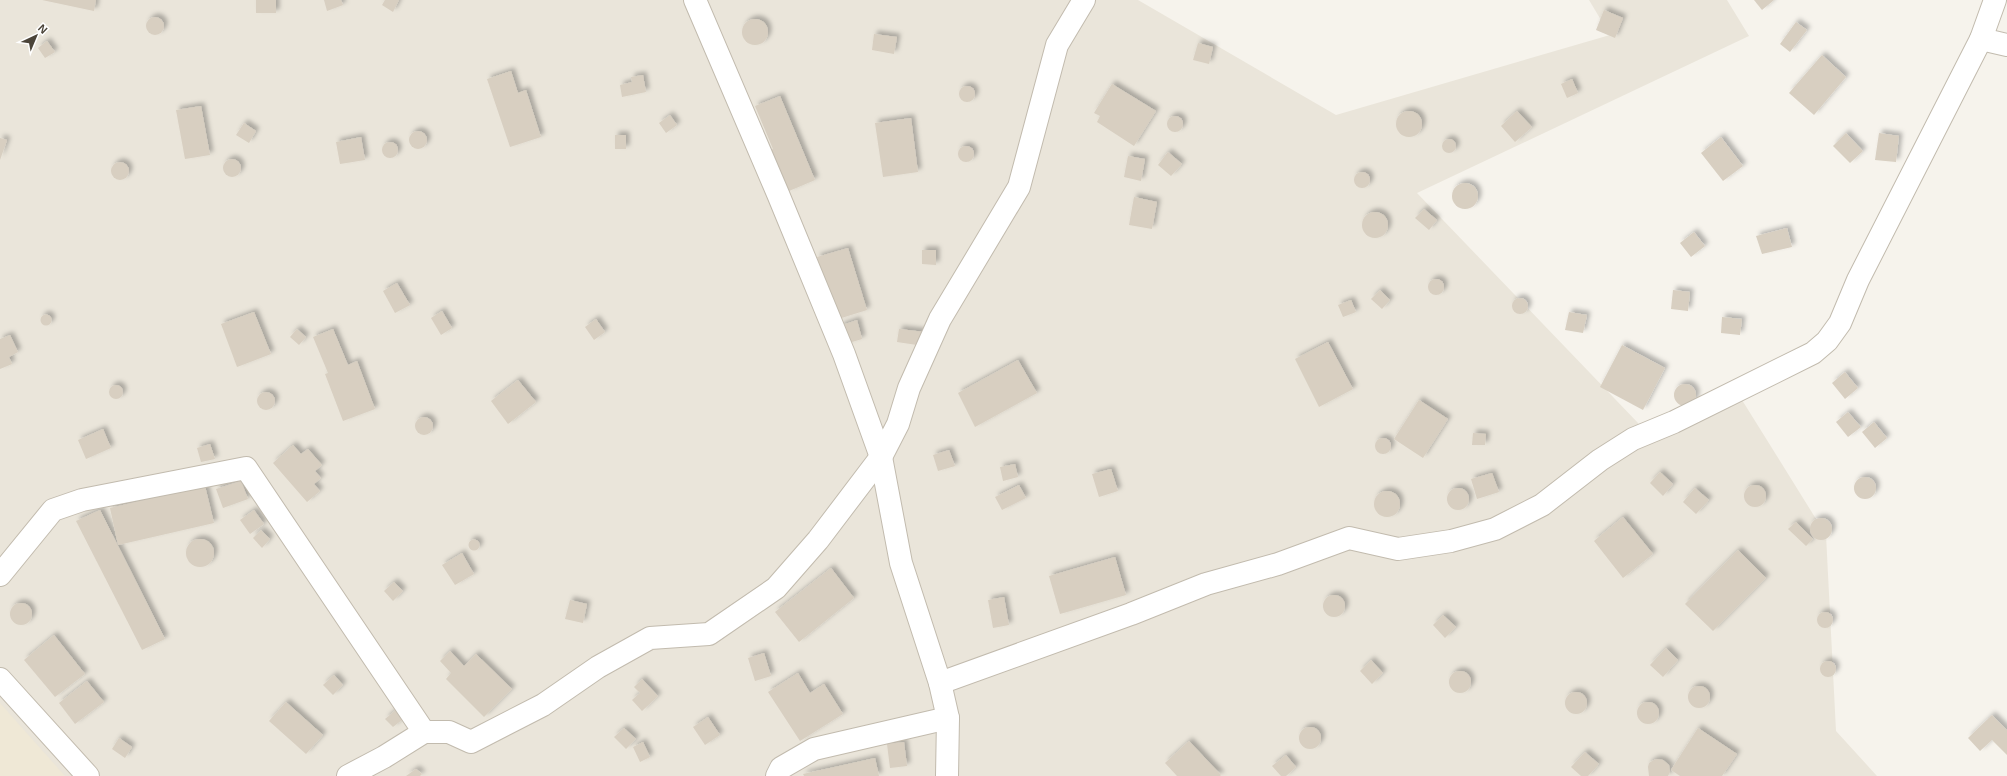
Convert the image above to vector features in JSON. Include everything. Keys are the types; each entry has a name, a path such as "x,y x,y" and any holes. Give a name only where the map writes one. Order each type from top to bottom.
{"street":[{"path":"695,0 778,194 844,354 881,457 901,563 940,683 948,718 947,776"},
{"path":"348,776 384,757 424,732 449,732 471,742 543,705 598,666 650,638 708,634 776,588 818,540 881,457 898,424 909,388 940,318 1019,187 1057,45 1084,0"},
{"path":"940,683 1206,584 1278,564 1349,538 1398,549 1451,541 1495,529 1542,505 1600,460 1633,439 1674,422 1813,353 1827,341 1840,323 1858,280 1981,39 1995,0"},
{"path":"1981,39 2007,45"},
{"path":"0,575 53,510 82,500 246,468 424,732"},
{"path":"0,679 88,776"},
{"path":"777,776 782,768 814,749 948,718"}],"shaded area":[{"path":"0,0 1138,0 1336,115 1610,35 1589,0 1727,0 1749,36 1417,193 1639,424 1742,400 1826,535 1836,731 1877,776 0,776"},
{"path":"0,703 65,776 0,776"}],"building":[{"path":"42,0 96,0 94,11"},
{"path":"256,0 276,0 276,13 256,13"},
{"path":"324,0 341,0 343,5 327,11"},
{"path":"385,0 399,0 393,12 382,5"},
{"path":"1754,0 1774,0 1762,10"},
{"path":"1604,10 1623,18 1615,38 1596,30"},
{"path":"155,17 161,20 164,26 161,32 155,35 149,32 146,26 149,20"},
{"path":"755,19 764,23 768,32 764,41 755,45 746,41 742,32 746,23"},
{"path":"1796,22 1807,30 1790,52 1780,44"},
{"path":"874,34 897,37 894,54 872,50"},
{"path":"47,41 55,52 45,58 38,48"},
{"path":"1198,43 1213,47 1209,64 1193,60"},
{"path":"1822,55 1846,77 1814,115 1789,93"},
{"path":"511,71 518,93 526,90 541,137 510,147 487,79"},
{"path":"643,75 646,92 622,97 620,85 632,82 631,77"},
{"path":"1572,79 1578,93 1567,98 1561,84"},
{"path":"1112,84 1156,111 1134,146 1097,122 1100,116 1094,113"},
{"path":"964,86 970,86 975,91 973,100 970,102 964,102 959,97 959,91"},
{"path":"780,96 815,180 789,191 771,150 773,149 755,106"},
{"path":"201,106 210,155 185,159 176,110"},
{"path":"1409,111 1418,115 1422,124 1418,133 1409,137 1400,133 1396,124 1400,115"},
{"path":"1517,111 1532,127 1515,142 1501,126"},
{"path":"670,115 677,125 666,133 659,123"},
{"path":"1172,116 1178,116 1183,121 1181,130 1178,132 1172,132 1167,127 1167,121"},
{"path":"911,118 918,172 883,177 875,123"},
{"path":"244,123 256,131 249,143 236,135"},
{"path":"418,131 424,134 427,140 424,146 418,149 412,146 409,140 412,134"},
{"path":"1846,133 1863,151 1850,163 1833,146"},
{"path":"1879,133 1899,136 1896,162 1875,160"},
{"path":"615,135 626,135 626,149 615,149"},
{"path":"361,137 365,160 340,164 336,142"},
{"path":"1721,137 1743,166 1723,181 1701,153"},
{"path":"0,138 7,140 0,160"},
{"path":"1446,139 1452,139 1456,143 1456,149 1452,153 1446,153 1442,149 1442,143"},
{"path":"387,142 393,142 398,147 396,156 393,158 387,158 382,153 382,147"},
{"path":"963,146 969,146 974,151 972,160 969,162 963,162 958,157 958,151"},
{"path":"1168,152 1182,164 1171,176 1158,165"},
{"path":"1128,156 1145,159 1141,181 1124,177"},
{"path":"232,159 238,162 241,168 238,174 232,177 226,174 223,168 226,162"},
{"path":"120,162 126,165 129,171 126,177 120,180 114,177 111,171 114,165"},
{"path":"1359,172 1365,172 1370,177 1368,186 1365,188 1359,188 1354,183 1354,177"},
{"path":"1465,183 1474,187 1478,196 1474,205 1465,209 1456,205 1452,196 1456,187"},
{"path":"1134,197 1157,202 1152,229 1129,225"},
{"path":"1424,209 1437,220 1429,230 1415,218"},
{"path":"1375,212 1384,216 1388,225 1384,234 1375,238 1366,234 1362,225 1366,216"},
{"path":"1787,228 1792,247 1762,254 1756,236"},
{"path":"1694,232 1705,246 1691,257 1680,243"},
{"path":"848,248 867,310 835,320 817,257"},
{"path":"922,250 936,250 936,265 922,264"},
{"path":"1433,279 1439,279 1444,284 1442,293 1439,295 1433,295 1428,290 1428,284"},
{"path":"397,283 410,305 395,313 383,291"},
{"path":"1380,290 1390,300 1382,309 1371,299"},
{"path":"1673,290 1690,292 1688,311 1671,309"},
{"path":"1517,298 1523,298 1528,303 1526,312 1523,314 1517,314 1512,309 1512,303"},
{"path":"1351,300 1356,312 1343,317 1338,305"},
{"path":"442,311 452,328 441,335 431,318"},
{"path":"254,312 271,354 237,367 221,324"},
{"path":"1569,312 1587,315 1583,333 1565,330"},
{"path":"44,315 48,315 50,316 50,324 44,325 41,322 41,318"},
{"path":"1722,317 1742,319 1740,335 1721,333"},
{"path":"596,319 605,332 594,340 585,327"},
{"path":"857,320 862,339 845,344 840,326"},
{"path":"297,329 306,337 299,345 290,337"},
{"path":"333,329 348,365 357,361 375,409 343,421 325,374 328,373 313,337"},
{"path":"899,329 925,332 924,346 897,342"},
{"path":"10,335 18,352 9,357 12,364 0,369 0,339"},
{"path":"1328,342 1353,389 1319,407 1295,359"},
{"path":"1622,345 1665,368 1643,410 1600,387"},
{"path":"1018,360 1037,393 975,427 958,393"},
{"path":"1845,372 1858,388 1845,399 1832,383"},
{"path":"518,380 536,402 508,424 491,401"},
{"path":"1685,384 1693,387 1696,395 1693,403 1685,406 1677,403 1674,395 1677,387"},
{"path":"113,385 119,385 123,389 123,395 119,399 113,399 109,395 109,389"},
{"path":"266,392 272,395 275,401 272,407 266,410 260,407 257,401 260,395"},
{"path":"1419,400 1448,419 1423,458 1394,439"},
{"path":"1848,412 1861,427 1848,437 1836,422"},
{"path":"424,417 430,420 433,426 430,432 424,435 418,432 415,426 418,420"},
{"path":"1874,422 1887,438 1875,448 1862,432"},
{"path":"103,429 111,448 86,459 78,440"},
{"path":"1473,433 1486,434 1485,445 1472,445"},
{"path":"1380,438 1386,438 1391,443 1389,452 1386,454 1380,454 1375,449 1375,443"},
{"path":"210,444 215,459 201,462 197,448"},
{"path":"293,445 301,454 308,449 322,465 315,471 321,478 314,484 320,491 307,502 273,463"},
{"path":"949,450 955,466 938,471 933,455"},
{"path":"1015,464 1018,477 1003,481 1000,467"},
{"path":"1111,469 1118,491 1099,497 1092,474"},
{"path":"1660,472 1673,484 1663,496 1650,483"},
{"path":"1492,473 1499,492 1477,499 1471,479"},
{"path":"1865,477 1873,480 1876,488 1873,496 1865,499 1857,496 1854,488 1857,480"},
{"path":"241,481 248,499 223,508 216,489"},
{"path":"1019,485 1026,498 1002,510 995,497"},
{"path":"1755,485 1763,488 1766,496 1763,504 1755,507 1747,504 1744,496 1747,488"},
{"path":"205,486 214,523 118,545 110,508"},
{"path":"1458,488 1466,491 1469,499 1466,507 1458,510 1450,507 1447,499 1450,491"},
{"path":"1695,488 1709,500 1696,514 1683,502"},
{"path":"1387,491 1396,495 1400,504 1396,513 1387,517 1378,513 1374,504 1378,495"},
{"path":"100,510 165,639 142,650 76,521"},
{"path":"254,510 264,524 250,534 240,520"},
{"path":"1623,517 1653,554 1623,578 1594,541"},
{"path":"1821,518 1829,521 1832,529 1829,537 1821,540 1813,537 1810,529 1813,521"},
{"path":"1796,522 1813,539 1806,546 1788,529"},
{"path":"261,530 270,539 262,548 253,538"},
{"path":"200,539 210,543 214,553 210,563 200,567 190,563 186,553 190,543"},
{"path":"474,539 478,541 480,545 478,549 474,551 470,549 468,545 470,541"},
{"path":"1738,550 1766,578 1713,631 1685,604"},
{"path":"462,553 474,574 455,585 442,565"},
{"path":"1115,557 1126,595 1060,614 1049,576"},
{"path":"831,568 854,598 799,642 775,612"},
{"path":"394,582 403,591 393,601 384,591"},
{"path":"1334,595 1342,598 1345,606 1342,614 1334,617 1326,614 1323,606 1326,598"},
{"path":"1004,597 1009,625 993,628 988,600"},
{"path":"570,600 587,604 583,623 565,619"},
{"path":"17,603 25,603 32,610 32,618 25,625 17,625 10,618 10,610"},
{"path":"1822,612 1828,612 1833,617 1831,626 1828,628 1822,628 1817,623 1817,617"},
{"path":"1443,615 1456,627 1445,638 1433,625"},
{"path":"54,635 85,674 55,697 24,660"},
{"path":"1666,648 1678,660 1663,677 1650,665"},
{"path":"450,651 464,666 476,654 512,689 484,717 446,679 451,673 440,661"},
{"path":"764,653 771,676 755,681 748,658"},
{"path":"1371,660 1383,673 1372,684 1360,671"},
{"path":"1825,661 1831,661 1836,666 1834,675 1831,677 1825,677 1820,672 1820,666"},
{"path":"1460,671 1468,674 1471,682 1468,690 1460,693 1452,690 1449,682 1452,674"},
{"path":"798,673 810,693 824,684 843,714 800,741 768,692"},
{"path":"334,675 343,685 333,695 323,685"},
{"path":"642,679 658,696 642,711 632,700 640,693 634,687"},
{"path":"87,681 104,702 75,724 59,703"},
{"path":"1699,686 1707,689 1710,697 1707,705 1699,708 1691,705 1688,697 1691,689"},
{"path":"1576,692 1584,695 1587,703 1584,711 1576,714 1568,711 1565,703 1568,695"},
{"path":"286,702 323,735 306,754 269,721"},
{"path":"1648,702 1656,705 1659,713 1656,721 1648,724 1640,721 1637,713 1640,705"},
{"path":"396,710 403,719 393,727 385,719"},
{"path":"1992,715 2007,730 2007,755 1992,740 1980,751 1968,738"},
{"path":"708,717 720,735 705,745 693,727"},
{"path":"1310,727 1318,730 1321,738 1318,746 1310,749 1302,746 1299,738 1302,730"},
{"path":"624,728 636,739 626,749 614,737"},
{"path":"1698,728 1737,754 1722,776 1680,776 1671,770"},
{"path":"119,738 132,747 125,758 112,749"},
{"path":"1189,741 1221,775 1220,776 1177,776 1165,763"},
{"path":"643,742 650,757 640,762 633,747"},
{"path":"904,742 907,766 890,768 887,744"},
{"path":"1585,752 1599,764 1588,776 1581,776 1571,767"},
{"path":"1286,755 1296,767 1286,776 1281,776 1272,766"},
{"path":"875,758 879,776 804,776 803,774"},
{"path":"1656,759 1663,760 1669,765 1670,772 1668,776 1649,776 1649,763"},
{"path":"416,769 422,774 420,776 406,776"}]}
